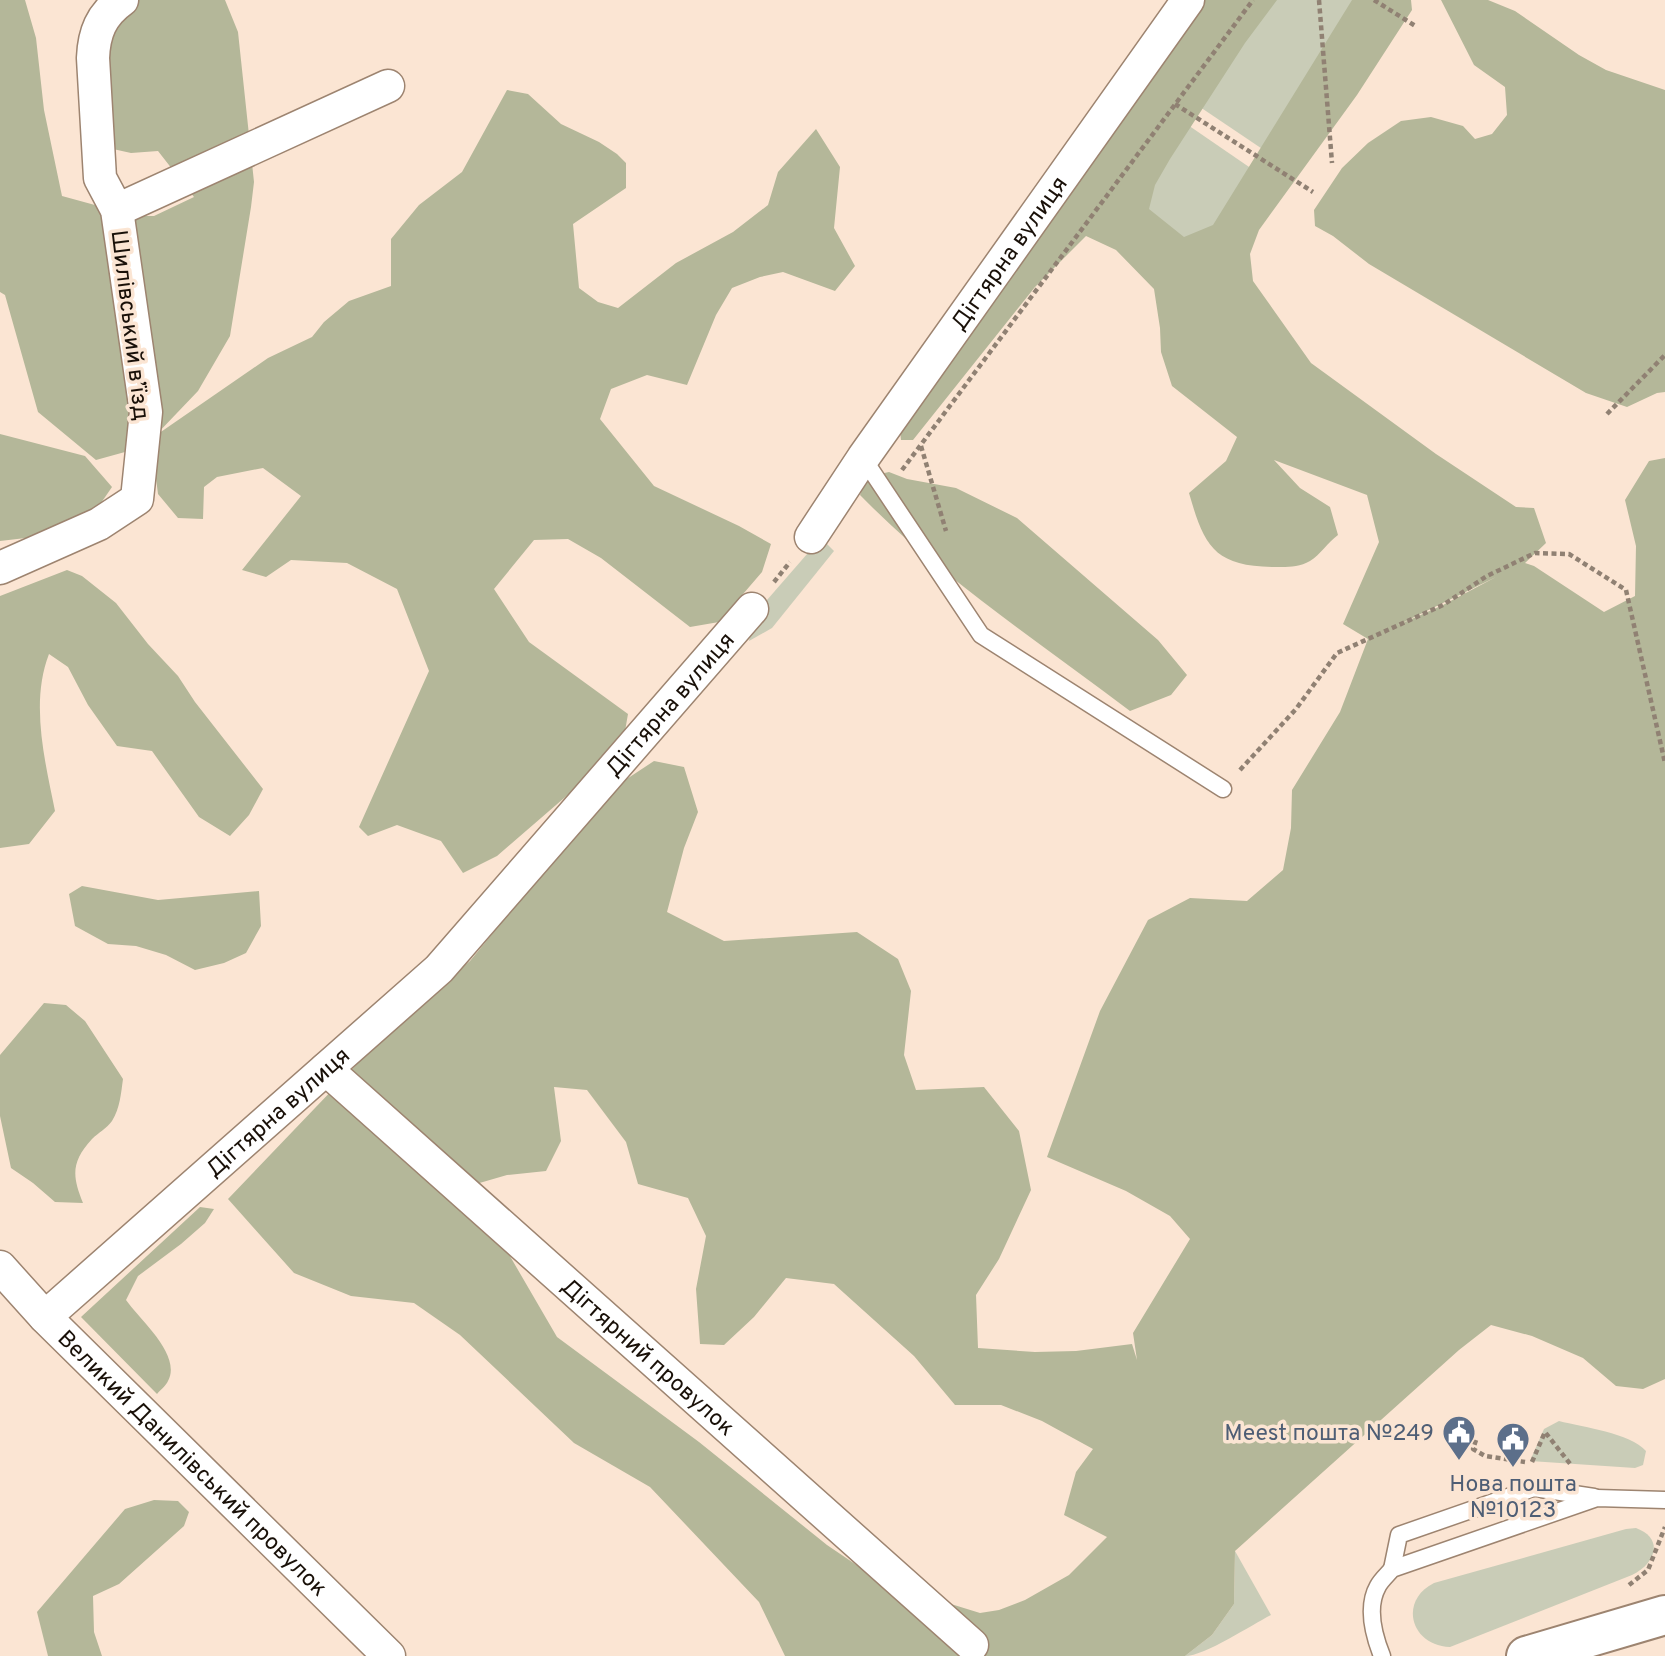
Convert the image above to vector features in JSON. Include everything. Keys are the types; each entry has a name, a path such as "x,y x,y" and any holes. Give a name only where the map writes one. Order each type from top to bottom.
{"street":[{"path":"117,210 100,178 93,58 94,40 100,23 111,8 122,0"},
{"name":"Дігтярна вулиця","path":"811,537 863,458 1188,0"},
{"name":"Шилівський в’їзд","path":"0,568 99,524 137,499 146,412 117,210 388,86"},
{"name":"Дігтярна вулиця","path":"45,1317 439,969 752,609"},
{"name":"Дігтярний провулок","path":"326,1069 972,1645"},
{"name":"Великий Данилівський провулок","path":"0,1268 45,1317 389,1656"},
{"path":"1526,1656 1665,1615"}],"lane":[{"path":"863,458 981,635 1223,789"},
{"path":"1382,1656 1375,1638 1372,1612 1377,1587 1392,1569 1399,1535 1534,1488 1597,1498 1665,1500"},
{"path":"1392,1569 1597,1498"}],"path":[{"path":"886,492 1253,0"},
{"path":"1320,0 1332,163"},
{"path":"1374,0 1417,27"},
{"path":"1175,104 1313,192"},
{"path":"1607,414 1665,355"},
{"path":"752,609 811,537"},
{"path":"1223,789 1296,709 1337,653 1443,605 1487,576 1535,553 1569,554 1626,590 1665,763"},
{"path":"1532,1463 1545,1432 1574,1469 1564,1467"},
{"path":"1476,1440 1473,1449 1485,1456 1542,1464"},
{"path":"1628,1586 1648,1570 1665,1527"}],"green space":[{"path":"0,0 25,0 36,38 44,110 62,196 135,216 154,216 194,197 158,151 131,153 113,149 105,38 110,0 225,0 238,32 254,182 230,336 198,391 155,436 268,358 312,337 324,322 349,301 391,286 391,239 419,205 462,172 507,90 528,94 561,124 599,142 626,163 626,188 573,224 579,288 598,302 618,308 676,263 733,232 768,205 778,172 816,129 840,167 834,228 855,266 835,291 783,272 760,277 732,288 716,315 687,385 647,375 611,389 600,419 654,486 771,544 762,572 719,622 690,627 601,558 568,539 534,540 494,589 529,642 628,714 622,748 497,856 463,873 441,841 397,825 368,836 359,827 429,671 397,589 347,563 291,560 266,577 242,570 301,496 263,468 217,477 204,487 203,519 178,518 158,494 151,439 143,447 96,460 38,412 5,295 0,292"},
{"path":"1204,0 1277,0 1245,43 1155,185 1149,209 1184,237 1213,225 1352,0 1411,0 1412,10 1357,95 1259,230 1250,254 1253,281 1311,363 1436,454 1516,507 1534,508 1546,543 1525,563 1534,566 1604,612 1635,596 1636,546 1625,500 1649,461 1665,458 1665,1379 1643,1389 1616,1386 1583,1358 1532,1336 1491,1325 1459,1350 1235,1551 1234,1604 1212,1635 1185,1656 785,1656 759,1602 650,1487 574,1443 460,1335 414,1303 351,1296 294,1273 228,1199 405,1014 470,961 610,790 654,761 684,767 698,812 684,848 667,912 724,941 857,932 898,959 911,991 904,1055 916,1090 984,1087 1019,1131 1031,1190 999,1259 976,1295 978,1348 1035,1352 1076,1351 1132,1344 1137,1360 1133,1333 1190,1239 1170,1216 1126,1191 1047,1157 1100,1011 1148,920 1190,898 1247,901 1283,870 1291,828 1292,790 1340,712 1368,639 1343,624 1379,542 1367,495 1274,460 1300,488 1330,507 1338,535 1310,561 1292,567 1253,566 1224,557 1214,549 1200,526 1189,493 1226,461 1237,437 1172,386 1161,352 1154,289 1116,250 1086,236 1035,287 913,440 901,440 899,420","holes":["1496,577 1443,605 1396,626","554,1087 587,1090 626,1142 638,1184 688,1198 706,1236 696,1289 700,1344 724,1345 754,1317 786,1278 834,1284 914,1356 955,1405 1001,1405 1042,1421 1093,1449 1076,1472 1064,1515 1107,1537 1069,1575 1025,1600 999,1610 980,1613 883,1583 827,1545 699,1442 557,1337 500,1239 476,1184 507,1175 546,1171 561,1141"]},
{"path":"1267,0 1359,0 1283,163 1197,105"},
{"path":"1441,0 1488,0 1515,11 1579,55 1606,70 1665,90 1665,392 1627,407 1586,393 1369,264 1333,236 1315,226 1314,210 1342,168 1368,143 1401,121 1431,117 1463,126 1475,139 1492,134 1507,115 1505,87 1474,65"},
{"path":"1185,123 1268,180 1203,275 1120,218"},
{"path":"0,434 85,456 112,487 92,516 60,534 0,541"},
{"path":"889,472 907,479 956,488 1017,518 1158,640 1187,675 1171,695 1130,711 923,554 860,495 866,477"},
{"path":"821,538 834,551 772,628 749,641 754,615"},
{"path":"67,570 82,576 116,603 148,644 178,676 263,789 249,815 230,836 199,817 152,751 117,746 88,705 68,667 49,654 43,673 40,712 55,811 29,844 0,848 0,596"},
{"path":"82,886 158,900 259,891 261,926 246,953 224,963 195,970 166,955 136,946 108,944 75,926 69,894"},
{"path":"44,1003 66,1005 85,1021 123,1079 115,1116 85,1147 77,1162 75,1177 83,1203 55,1202 11,1168 0,1116 0,1055"},
{"path":"200,1207 214,1209 205,1223 138,1276 126,1300 158,1338 169,1360 171,1371 168,1381 157,1394 81,1317"},
{"path":"1559,1421 1606,1432 1639,1445 1646,1451 1643,1465 1635,1468 1530,1461 1544,1429"},
{"path":"154,1500 178,1501 189,1512 184,1526 119,1584 93,1596 94,1632 102,1656 48,1656 37,1612 125,1509"},
{"path":"1636,1528 1651,1538 1654,1545 1646,1565 1632,1575 1450,1647 1437,1645 1418,1631 1413,1611 1416,1600 1434,1583"},
{"path":"1235,1551 1271,1615 1216,1646 1185,1656 1212,1635 1234,1604"}],"place":[{"name":"Meest пошта №249","path":"1459,1462"},
{"name":"Нова пошта №10123","path":"1513,1469"}]}
